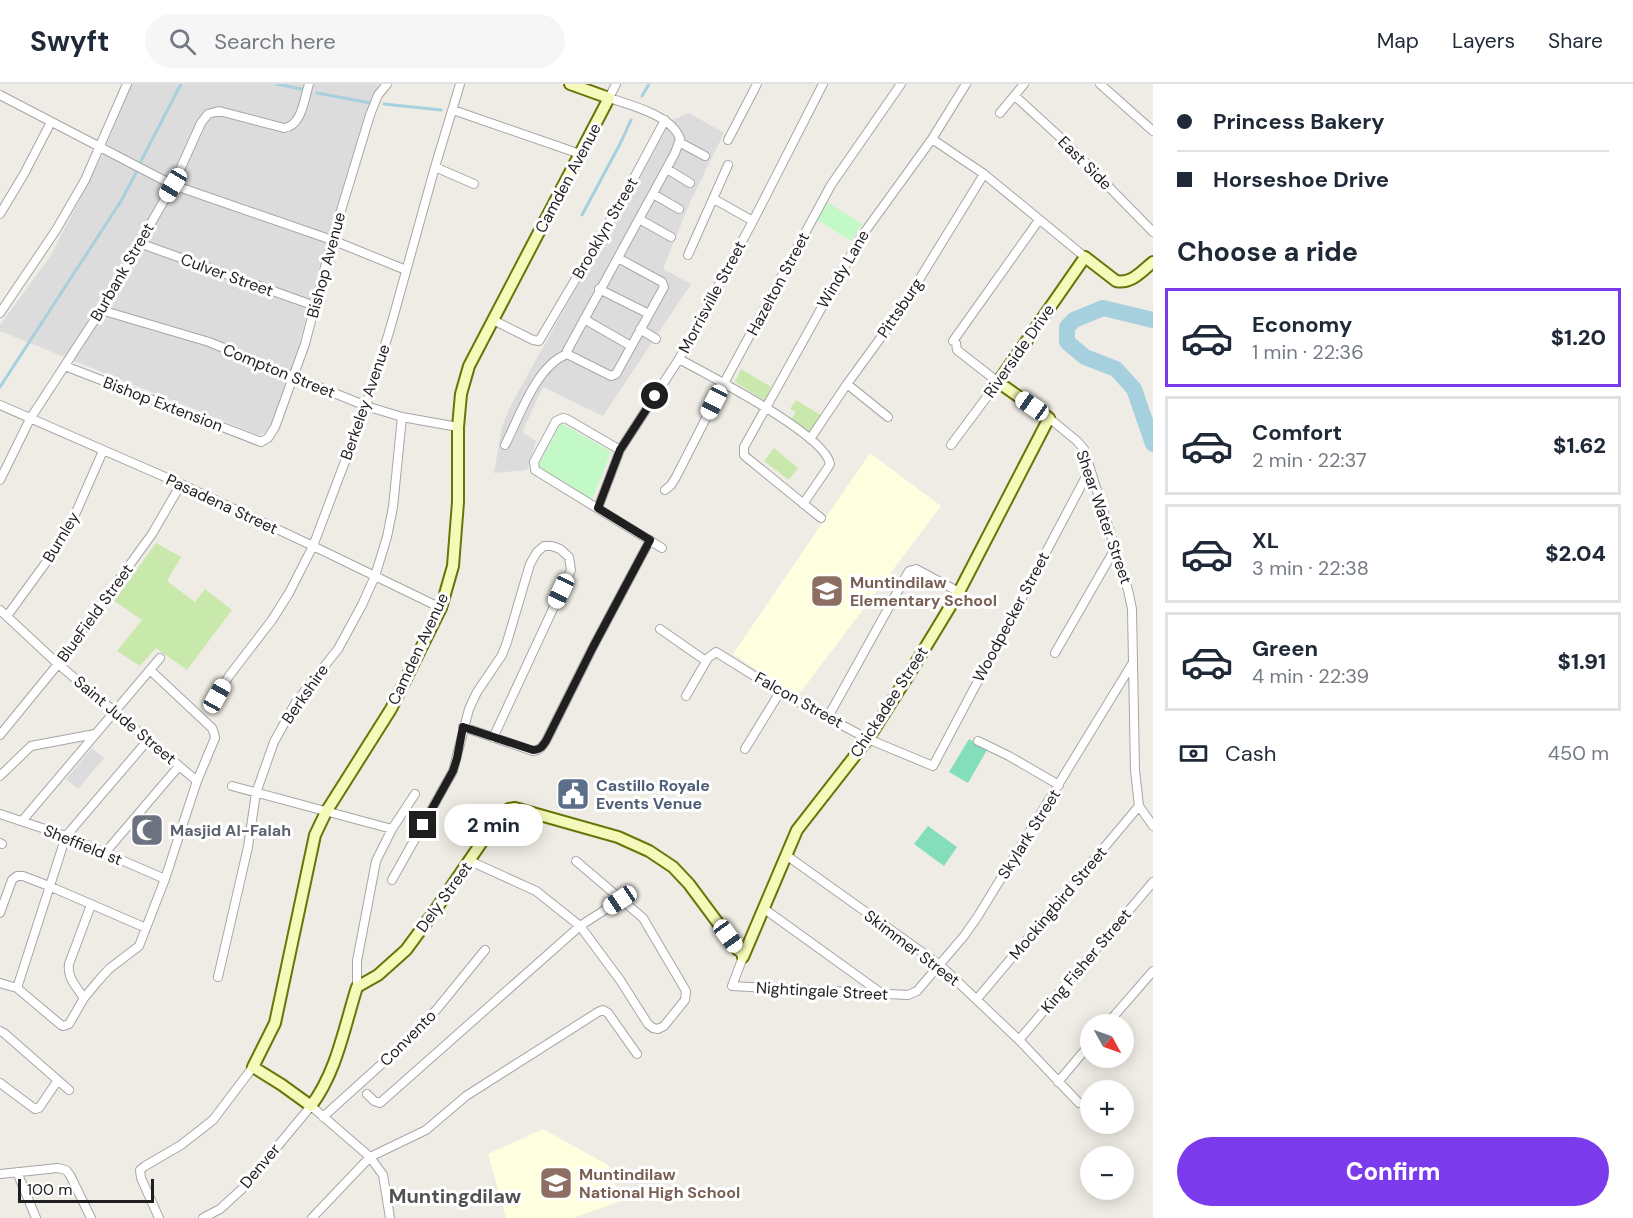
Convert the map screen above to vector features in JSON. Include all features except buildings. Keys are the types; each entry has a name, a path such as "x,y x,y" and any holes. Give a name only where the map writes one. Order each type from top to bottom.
{"street":[{"path":"0,313 57,230 85,180 126,84"},
{"name":"Burbank Street","path":"0,480 30,419 101,310 173,185 207,114 219,111 284,128 289,127 295,124 298,118 309,84"},
{"name":"Bishop Avenue","path":"261,442 268,438 275,427 305,344 332,240 370,116 378,95 387,84"},
{"name":"Berkeley Avenue","path":"217,696 228,676 272,621 313,546 366,406 460,84"},
{"path":"567,354 681,139 678,131 665,120 570,84"},
{"name":"Camden Avenue","path":"159,1218 141,1178 141,1170 181,1145 213,1120 253,1067 275,1023 315,835 326,812 392,709 441,608 453,566 458,502 458,427 461,394 465,380 475,354 616,84"},
{"path":"728,140 757,84"},
{"name":"Morrisville Street","path":"598,508 620,450 678,359 753,221 823,84"},
{"name":"Hazelton Street","path":"665,490 676,477 831,185 901,84"},
{"name":"Windy Lane","path":"803,504 744,454 744,447 861,237 932,139 966,84"},
{"path":"1000,113 1024,84"},
{"path":"1100,84 1153,131"},
{"name":"East Side","path":"1015,96 1062,139 1153,232"},
{"path":"1,97 173,185 332,240 406,270"},
{"path":"453,110 580,154"},
{"name":"Brooklyn Street","path":"493,320 539,341 620,204 665,120"},
{"path":"0,214 51,122"},
{"path":"932,139 984,174 1116,281 1121,282 1134,278 1153,262"},
{"path":"679,142 705,156"},
{"path":"688,255 728,165"},
{"path":"435,167 474,184"},
{"path":"667,169 690,183"},
{"name":"Pittsburg","path":"810,439 898,314 984,174"},
{"path":"653,194 679,208"},
{"path":"714,199 753,221"},
{"path":"639,219 671,237"},
{"name":"Shear Water Street","path":"1039,220 953,341 957,350 1049,418 1084,449 1116,547 1132,609 1135,770 1139,806 1153,826"},
{"name":"Culver Street","path":"139,243 315,306"},
{"name":"Riverside Drive","path":"951,445 1085,257"},
{"path":"506,445 537,381 558,357 567,354 613,376 616,374 664,284 618,258"},
{"path":"599,290 649,314"},
{"name":"Compton Street","path":"101,310 209,342 366,406 402,417 458,427"},
{"path":"584,319 631,346"},
{"path":"640,329 656,339"},
{"path":"678,359 766,407 810,439 827,455 830,464 803,504 821,518"},
{"name":"Bishop Extension","path":"65,366 261,442"},
{"path":"847,384 888,417"},
{"name":"Pasadena Street","path":"0,405 103,452 181,484 441,608"},
{"name":"Berkshire","path":"218,977 248,847 256,793 274,742 296,702 338,649 375,576 393,507 402,417"},
{"path":"620,450 562,418 556,421 534,462 535,470 662,548"},
{"name":"Chickadee Street","path":"732,986 741,953 797,830 868,739 908,676 959,592 1049,418"},
{"name":"Burnley","path":"8,616 66,534 103,452"},
{"name":"Woodpecker Street","path":"933,766 1090,469"},
{"name":"BlueField Street","path":"0,735 58,664 152,534 181,484"},
{"path":"463,727 538,750 546,741 650,540"},
{"path":"392,880 453,771 469,709 477,692 502,655 530,564 540,549 544,546 552,546 560,549 569,557 570,570 493,738"},
{"path":"1055,653 1116,547"},
{"path":"828,717 909,571 916,569 959,592"},
{"name":"Saint Jude Street","path":"0,610 58,664 197,781"},
{"path":"660,629 706,661 686,696"},
{"name":"Falcon Street","path":"706,661 713,653 719,653 780,692 868,739 933,766"},
{"path":"22,821 160,658"},
{"name":"Skylark Street","path":"913,994 940,965 978,916 1132,664"},
{"path":"0,983 17,988 63,1026 69,1024 84,998 109,969 139,946 165,879 197,781 215,738 212,728 150,670"},
{"path":"745,749 780,692"},
{"path":"0,776 31,746 95,734"},
{"path":"17,988 66,836 148,740"},
{"path":"978,741 1059,785"},
{"path":"104,854 179,766"},
{"path":"232,786 392,829"},
{"path":"311,1106 321,1092 340,1047 357,987 357,961 376,861 392,829 415,794"},
{"name":"Mockingbird Street","path":"977,999 1139,806"},
{"name":"Dely Street","path":"357,987 378,975 406,950 488,833 504,813 512,808 618,837 649,851 673,867 707,907 741,953"},
{"name":"Sheffield st","path":"0,814 66,836 165,879"},
{"name":"Skimmer Street","path":"786,855 940,965 1019,1040 1078,1103"},
{"path":"470,861 536,891 580,927 620,980 648,1024 658,1029 664,1026 685,1000 686,991 643,918 576,861"},
{"path":"0,913 12,880 17,876 22,876 146,928"},
{"name":"King Fisher Street","path":"1019,1040 1153,882"},
{"path":"367,1094 380,1103 580,927 620,900"},
{"path":"84,998 69,976 68,970 91,905"},
{"path":"763,908 881,993"},
{"name":"Convento","path":"323,1117 396,1051 437,1009 485,950"},
{"path":"1116,1014 1153,971"},
{"name":"Nightingale Street","path":"732,986 913,994"},
{"path":"312,1218 370,1157 426,1130 466,1096 597,1012 603,1010 608,1013 637,1054"},
{"path":"0,1031 69,1090"},
{"path":"1058,1082 1080,1056"},
{"path":"253,1067 311,1106 370,1157 383,1175 388,1217"},
{"path":"0,1083 35,1109 39,1107 58,1080"},
{"name":"Denver","path":"203,1218 220,1209 242,1189 311,1106"},
{"path":"0,1174 58,1168 66,1170 91,1218"},
{"path":"17,1172 36,1218"}],"shaded area":[{"path":"132,84 379,84 364,117 323,253 292,371 270,427 264,433 258,435 0,331 0,325 50,257 101,158"},
{"path":"689,113 724,133 691,200 663,269 691,284 603,416 543,387 522,432 536,441 527,470 494,473 502,426 513,401 670,121"},
{"name":"Muntindilaw Elementary School","path":"870,453 941,506 797,697 733,654"},
{"path":"92,748 104,758 78,789 66,779"},
{"name":"Muntindilaw National High School","path":"543,1129 608,1165 621,1201 573,1218 506,1218 488,1154"}],"green space":[{"path":"827,202 862,224 851,241 816,219"},
{"path":"741,369 771,387 765,401 735,382"},
{"path":"796,400 822,416 811,433 791,419 796,412 790,409"},
{"path":"561,423 611,452 592,500 538,466"},
{"path":"774,448 798,468 789,480 764,461"},
{"path":"156,543 181,557 167,581 195,602 205,589 232,610 187,670 156,648 140,666 117,651 142,620 114,601"},
{"path":"969,739 987,750 968,783 949,772"},
{"path":"928,826 957,847 944,866 914,844"}],"waterway":[{"path":"141,161 181,84"},
{"path":"277,84 301,89"},
{"path":"642,96 649,84"},
{"path":"317,93 371,103"},
{"path":"384,104 441,110"},
{"path":"582,215 631,120"},
{"path":"0,387 121,201 137,171"},
{"path":"1153,320 1103,308 1074,320 1067,327 1067,342 1085,357 1116,369 1134,389 1153,444"}],"place":[{"name":"Muntindilaw Elementary School","path":"827,591"},
{"name":"Castillo Royale Events Venue","path":"573,794"},
{"name":"Masjid Al-Falah","path":"147,830"},
{"name":"Muntindilaw National High School","path":"556,1183"}],"district":[{"name":"Muntingdilaw","path":"455,1196"}],"route":[{"path":"423,825 453,771 463,727 533,750 541,748 546,741 650,540 598,508 620,450 655,396"}]}
